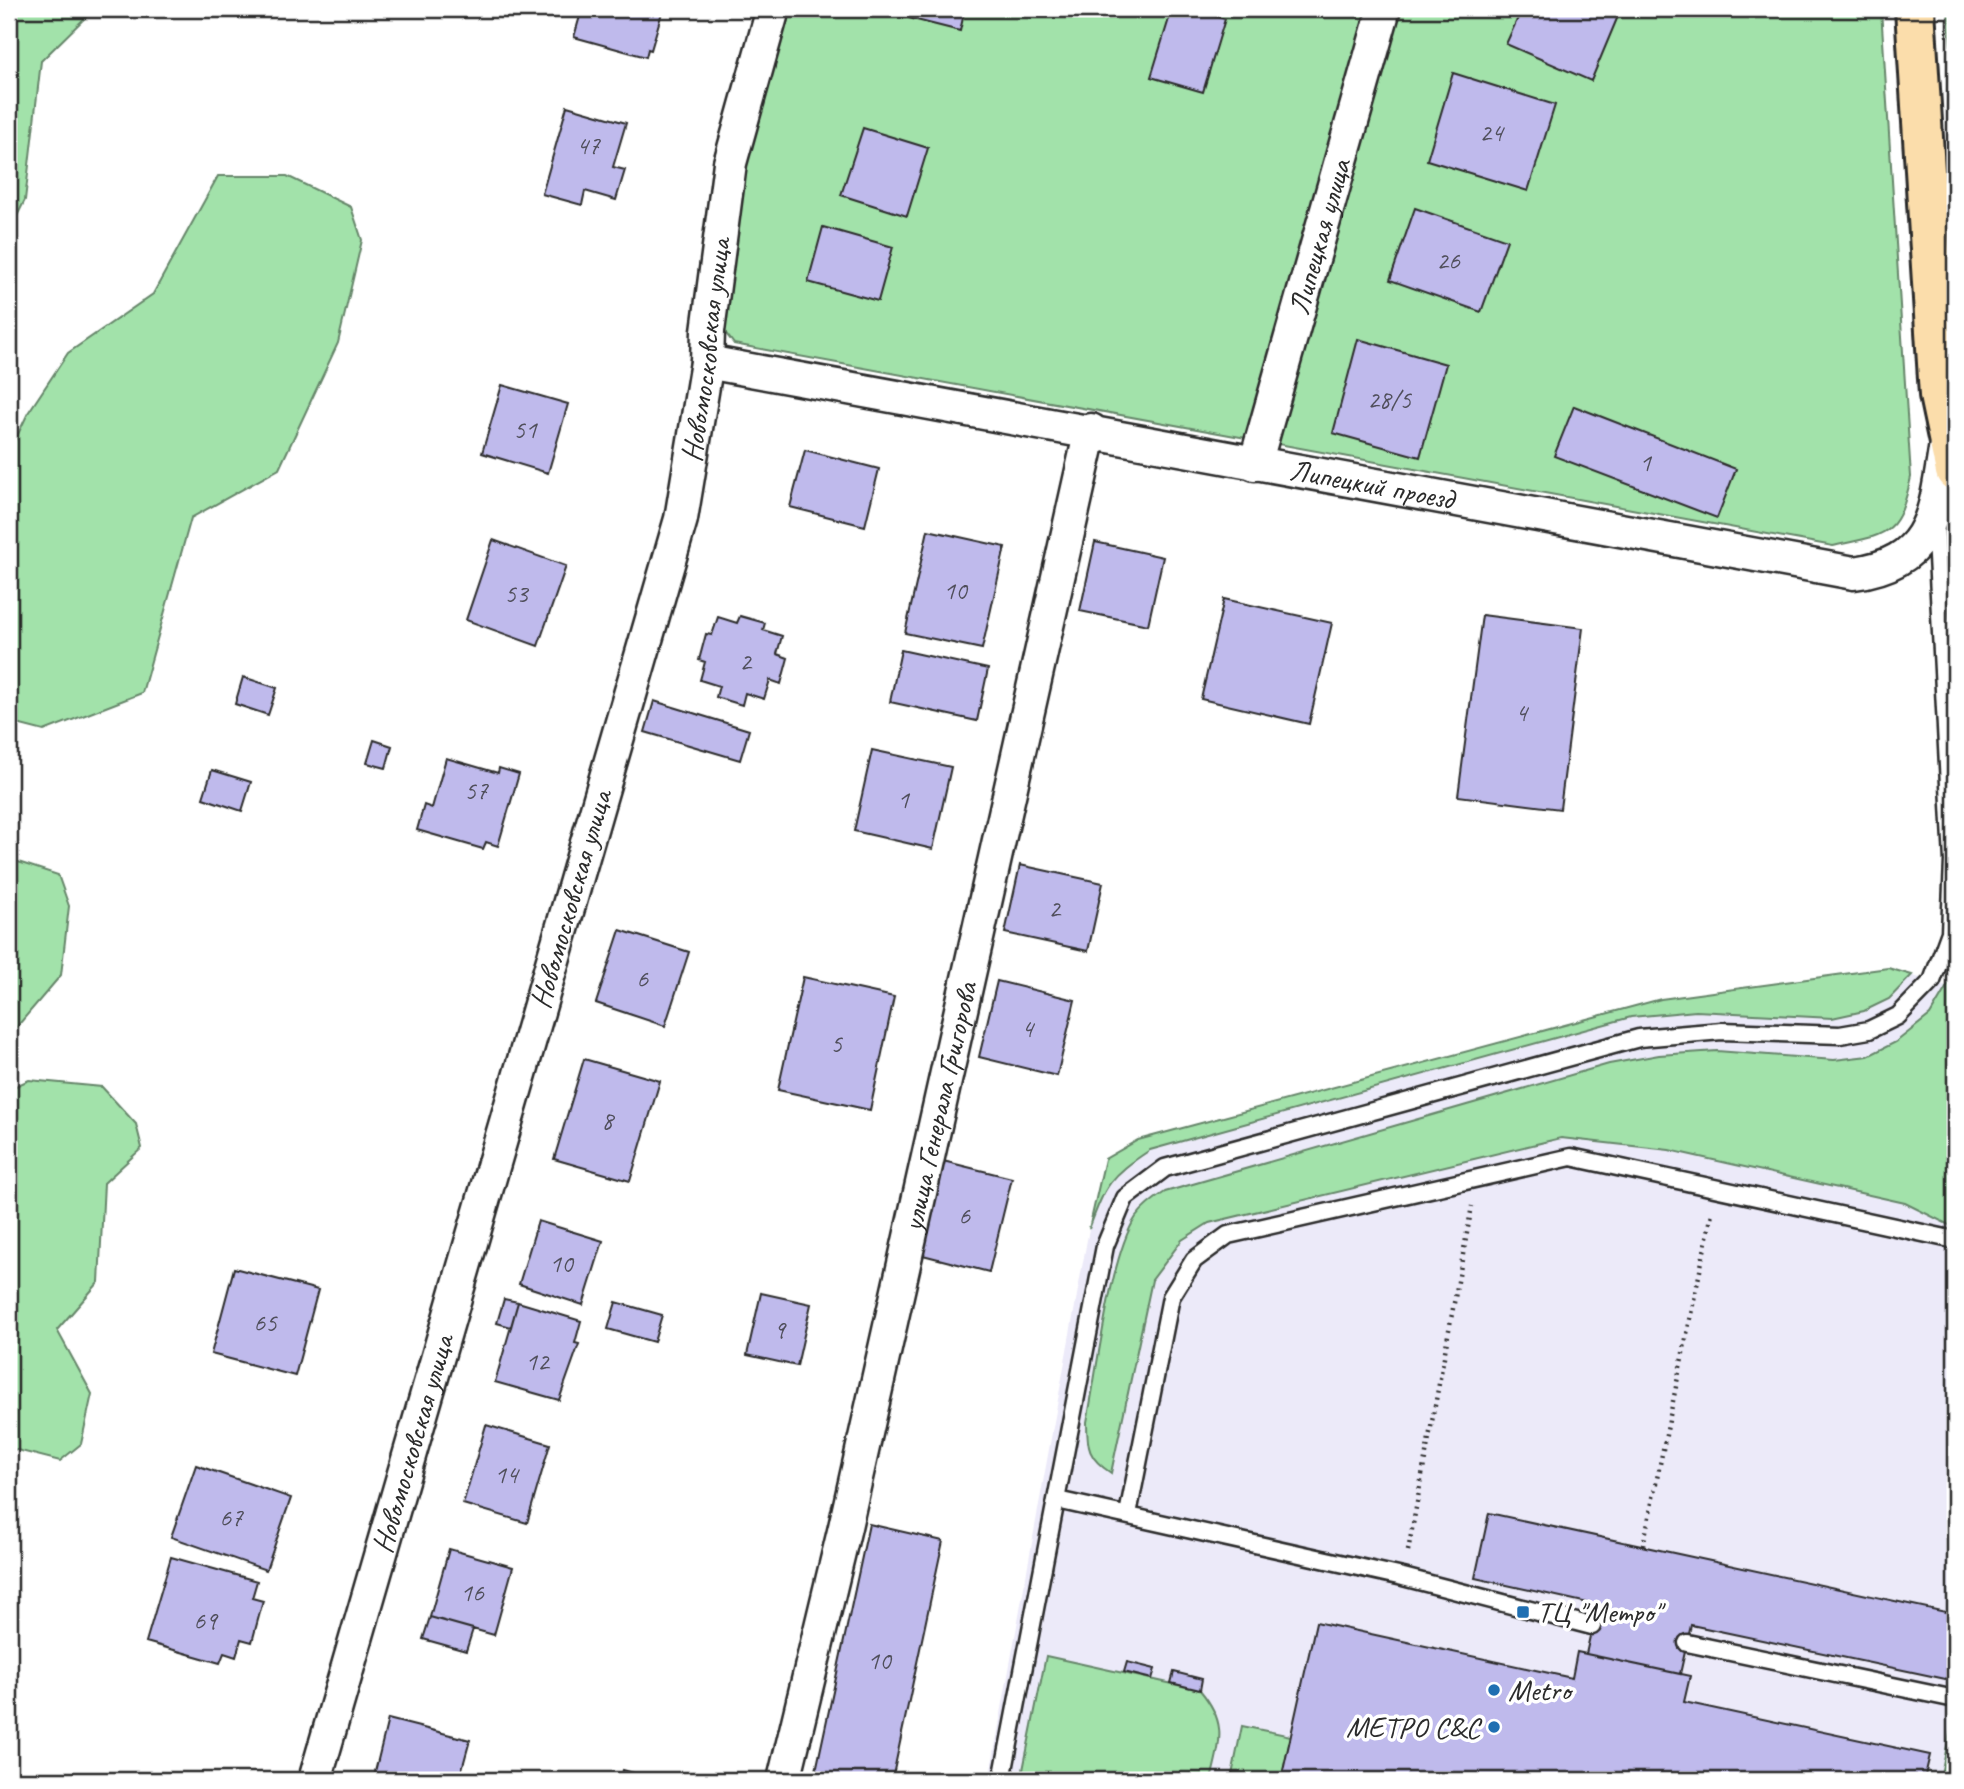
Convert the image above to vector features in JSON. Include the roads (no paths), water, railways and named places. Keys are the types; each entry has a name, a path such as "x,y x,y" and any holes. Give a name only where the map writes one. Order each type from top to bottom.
{"main road":[{"path":"1915,9 1939,395 1951,454"}],"street":[{"name":"Новомосковская улица","path":"315,1780 681,519 707,362 708,331 730,163 773,9"},
{"name":"Липецкая улица","path":"1255,464 1384,9"},
{"name":"Липецкий проезд","path":"707,362 1091,430 1255,464 1854,573 1884,569 1908,554 1923,536 1934,513 1951,454"},
{"name":"улица Генерала Григорова","path":"784,1780 845,1527 1091,430"}],"lane":[{"path":"1002,1780 1105,1246 1125,1198 1165,1168 1639,1038 1722,1031 1840,1035 1869,1030 1898,1016 1932,981 1950,932 1953,861 1934,513"},
{"path":"1128,1514 1171,1297 1194,1261 1228,1235 1571,1157 1955,1240"},
{"path":"1056,1500 1403,1577 1592,1626"},
{"path":"1687,1643 1955,1699"}],"place":[{"name":"ТЦ \"Метро\"","path":"1523,1612"},
{"name":"Metro","path":"1494,1690"},
{"name":"МЕТРО С&С","path":"1494,1727"}]}
